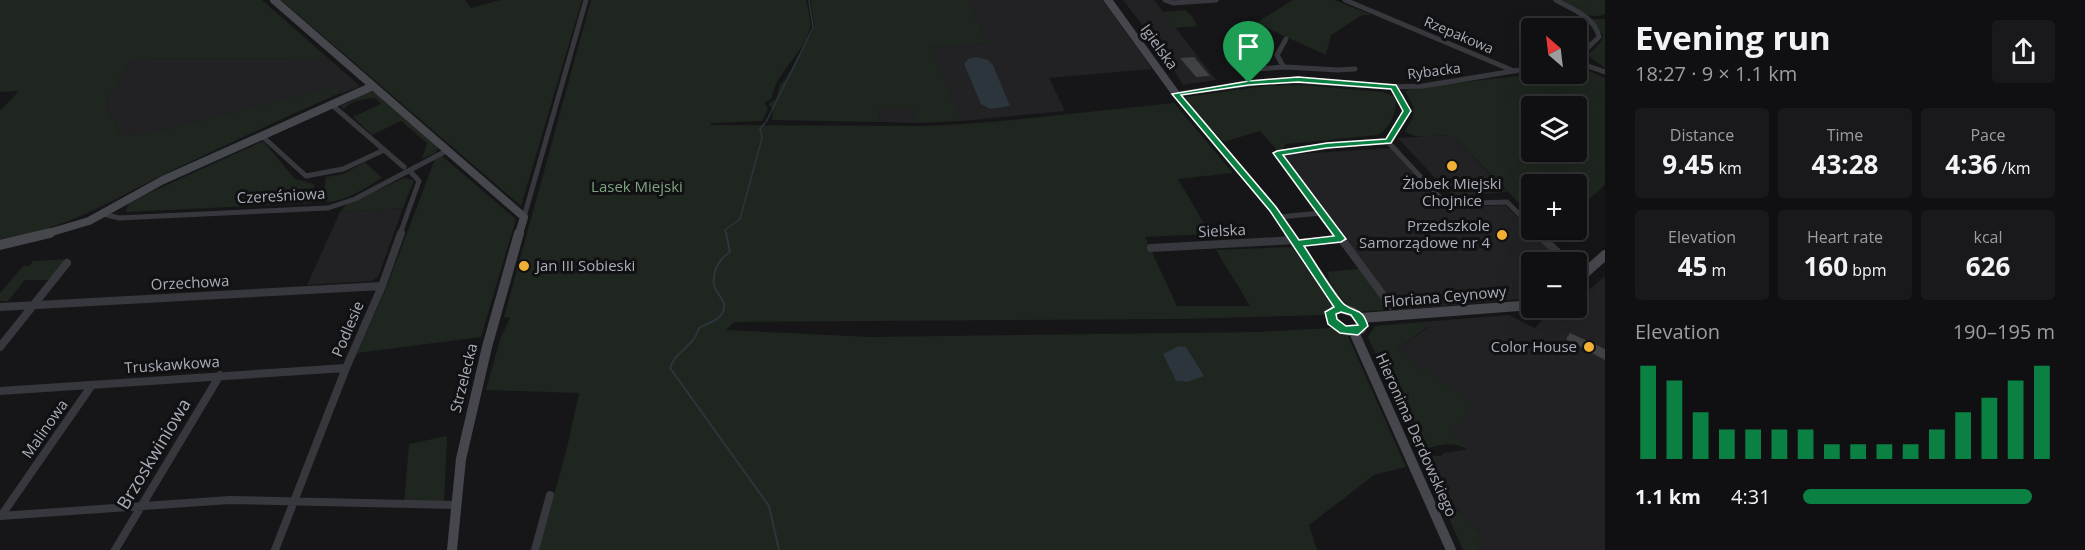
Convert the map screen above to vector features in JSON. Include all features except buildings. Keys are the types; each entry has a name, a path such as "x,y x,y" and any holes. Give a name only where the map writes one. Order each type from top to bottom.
{"street":[{"path":"274,0 524,217"},
{"name":"Strzelecka","path":"452,550 461,459 474,399 586,0"},
{"name":"Igielska","path":"1108,0 1176,94 1279,217 1341,308"},
{"path":"1165,0 1173,3 1216,0"},
{"name":"Rzepakowa","path":"1345,0 1514,71"},
{"path":"1556,0 1584,18"},
{"path":"1587,20 1599,31 1599,37 1587,48"},
{"path":"1231,38 1249,83"},
{"path":"1283,66 1277,55 1286,39"},
{"path":"1587,65 1605,72"},
{"path":"1243,70 1283,66 1333,72 1355,69"},
{"path":"1514,71 1521,70"},
{"name":"Rybacka","path":"1176,94 1249,83 1298,80 1393,87 1423,86 1514,71"},
{"name":"Czereśniowa","path":"0,245 47,234 103,214 163,180 373,86"},
{"path":"1388,142 1407,111 1401,96 1393,87"},
{"path":"332,105 407,169"},
{"path":"262,136 306,176 343,169 384,150"},
{"path":"1388,142 1327,146 1277,153 1343,239 1390,306"},
{"path":"1388,142 1446,204 1507,202 1521,216"},
{"name":"Czereśniowa","path":"103,214 119,218 328,208 345,203 407,169 448,150"},
{"name":"Podlesie","path":"275,550 346,368 382,286 418,184 417,177 407,169"},
{"path":"1279,217 1321,213"},
{"name":"Sielska","path":"1151,248 1343,239"},
{"path":"1545,240 1558,252"},
{"path":"1587,267 1605,255"},
{"path":"0,347 68,262"},
{"name":"Orzechowa","path":"0,307 382,286"},
{"name":"Floriana Ceynowy","path":"1361,318 1521,306"},
{"path":"1341,308 1354,312 1361,318 1363,326 1354,332 1339,328 1331,319 1333,310 1341,308"},
{"name":"Hieronima Derdowskiego","path":"1354,332 1451,550"},
{"name":"Truskawkowa","path":"0,391 346,368"},
{"name":"Brzoskwiniowa","path":"116,550 220,375"},
{"name":"Malinowa","path":"1,517 92,385"},
{"path":"535,550 550,495"},
{"path":"1,517 143,504 230,500 455,505"}],"shaded area":[{"path":"968,0 1103,0 1152,69 1049,78 1065,111 962,121 929,47 987,43"},
{"path":"1123,0 1154,0 1216,80 1183,85 1162,50"},
{"path":"976,57 988,60 993,65 1010,106 990,109 981,104 964,64 968,59"},
{"path":"132,58 329,59 360,86 341,94 338,87 141,135 121,134 105,105"},
{"path":"879,109 914,109 916,123 880,122"},
{"name":"Żłobek Miejski Chojnice","path":"1447,135 1454,137 1507,192 1456,196 1447,191 1398,138"},
{"path":"1391,148 1444,208 1505,205 1521,220 1521,240 1542,240 1554,252 1521,252 1521,299 1398,310 1283,155"},
{"path":"403,208 378,277 371,281 307,285 340,212"},
{"path":"1605,276 1605,550 1477,550 1483,536 1465,519 1436,481 1431,464 1444,453 1470,449 1450,430 1397,350 1428,327 1423,322 1509,315 1535,328 1544,318 1587,318 1587,291"},
{"path":"1179,346 1186,347 1204,376 1188,382 1176,381 1163,354"}],"green space":[{"path":"0,0 262,0 329,59 132,58 105,105 121,134 141,135 339,86 340,93 209,153 86,214 46,229 0,239 0,111 19,91 0,92"},
{"path":"281,0 465,0 471,8 500,0 582,0 521,206"},
{"name":"Lasek Miejski","path":"591,0 806,0 810,21 808,36 778,81 772,98 764,103 768,109 762,121 711,123 711,125 928,126 991,122 1174,103 1233,173 1178,179 1210,234 1145,237 1177,306 1250,306 1216,250 1292,247 1332,305 1326,315 1178,319 734,322 726,330 870,337 1257,332 1331,328 1348,336 1406,467 1374,475 1309,525 1317,550 539,550 567,448 579,393 486,390 500,339 510,318 504,317","holes":["1179,346 1204,376 1188,382 1176,381 1164,354"]},
{"path":"811,0 968,0 987,43 930,47 962,121 916,123 913,109 879,109 880,122 772,120 773,109 768,104 776,99 780,84 785,80 814,29"},
{"path":"1293,0 1334,0 1372,15 1362,15 1331,35 1326,55 1256,23"},
{"path":"1559,0 1605,0 1605,14 1587,15"},
{"path":"1185,10 1192,16 1197,26 1175,28 1163,12"},
{"path":"1591,19 1605,19 1605,68 1587,55 1601,42 1603,35"},
{"path":"1587,70 1605,78 1605,185 1587,201 1587,174 1521,174 1521,205 1454,137 1441,135 1423,137 1405,131 1412,120 1414,111 1405,91 1409,90 1408,88 1521,76 1521,84 1587,84"},
{"path":"1300,85 1383,92 1396,97 1394,114 1387,128 1378,135 1286,144 1282,150 1277,150 1260,131 1224,142 1198,115 1185,97 1266,86"},
{"path":"372,91 436,144 438,148 435,153 422,159 427,143 401,121 372,135 353,117 381,104 375,98 354,102 344,109 340,106 354,100 352,98"},
{"path":"263,141 295,179 314,184 312,203 126,212 128,204 147,194"},
{"path":"442,156 516,219 481,337 357,353 387,286 435,159"},
{"path":"365,162 382,178 346,198 330,202 323,201 326,177 343,174"},
{"path":"404,178 414,180 403,208 340,212 346,205"},
{"path":"70,259 52,280 25,280 8,301 0,301 0,293 23,266 29,266 33,261"},
{"path":"1367,268 1398,309 1356,312 1338,294 1327,272"},
{"path":"1423,322 1428,326 1397,350 1475,405 1450,430 1471,449 1450,444 1419,451 1368,337 1375,326"},
{"path":"447,436 444,503 404,503 409,444"},
{"path":"1421,455 1441,456 1431,464 1452,503 1483,536 1477,550 1463,550"}],"waterway":[{"path":"766,122 813,28 809,0"},
{"path":"726,234 725,230 740,219 762,138 760,129 765,123"},
{"path":"726,233 730,252 717,266 714,275 715,289 724,304 723,312 716,320 699,328 693,340 676,357 670,368 769,506 779,550"}],"place":[{"name":"Żłobek Miejski Chojnice","path":"1452,166"},
{"name":"Przedszkole Samorządowe nr 4","path":"1502,235"},
{"name":"Jan III Sobieski","path":"524,266"},
{"name":"Color House","path":"1589,347"}],"route":[{"path":"1249,83 1176,94 1273,209 1297,243 1322,277 1341,308 1350,310 1361,318 1363,326 1358,331 1344,330 1332,321 1330,312 1341,308 1297,243 1341,239 1277,153 1327,146 1388,142 1405,117 1407,111 1405,105 1393,87 1298,80 1249,83"}]}
